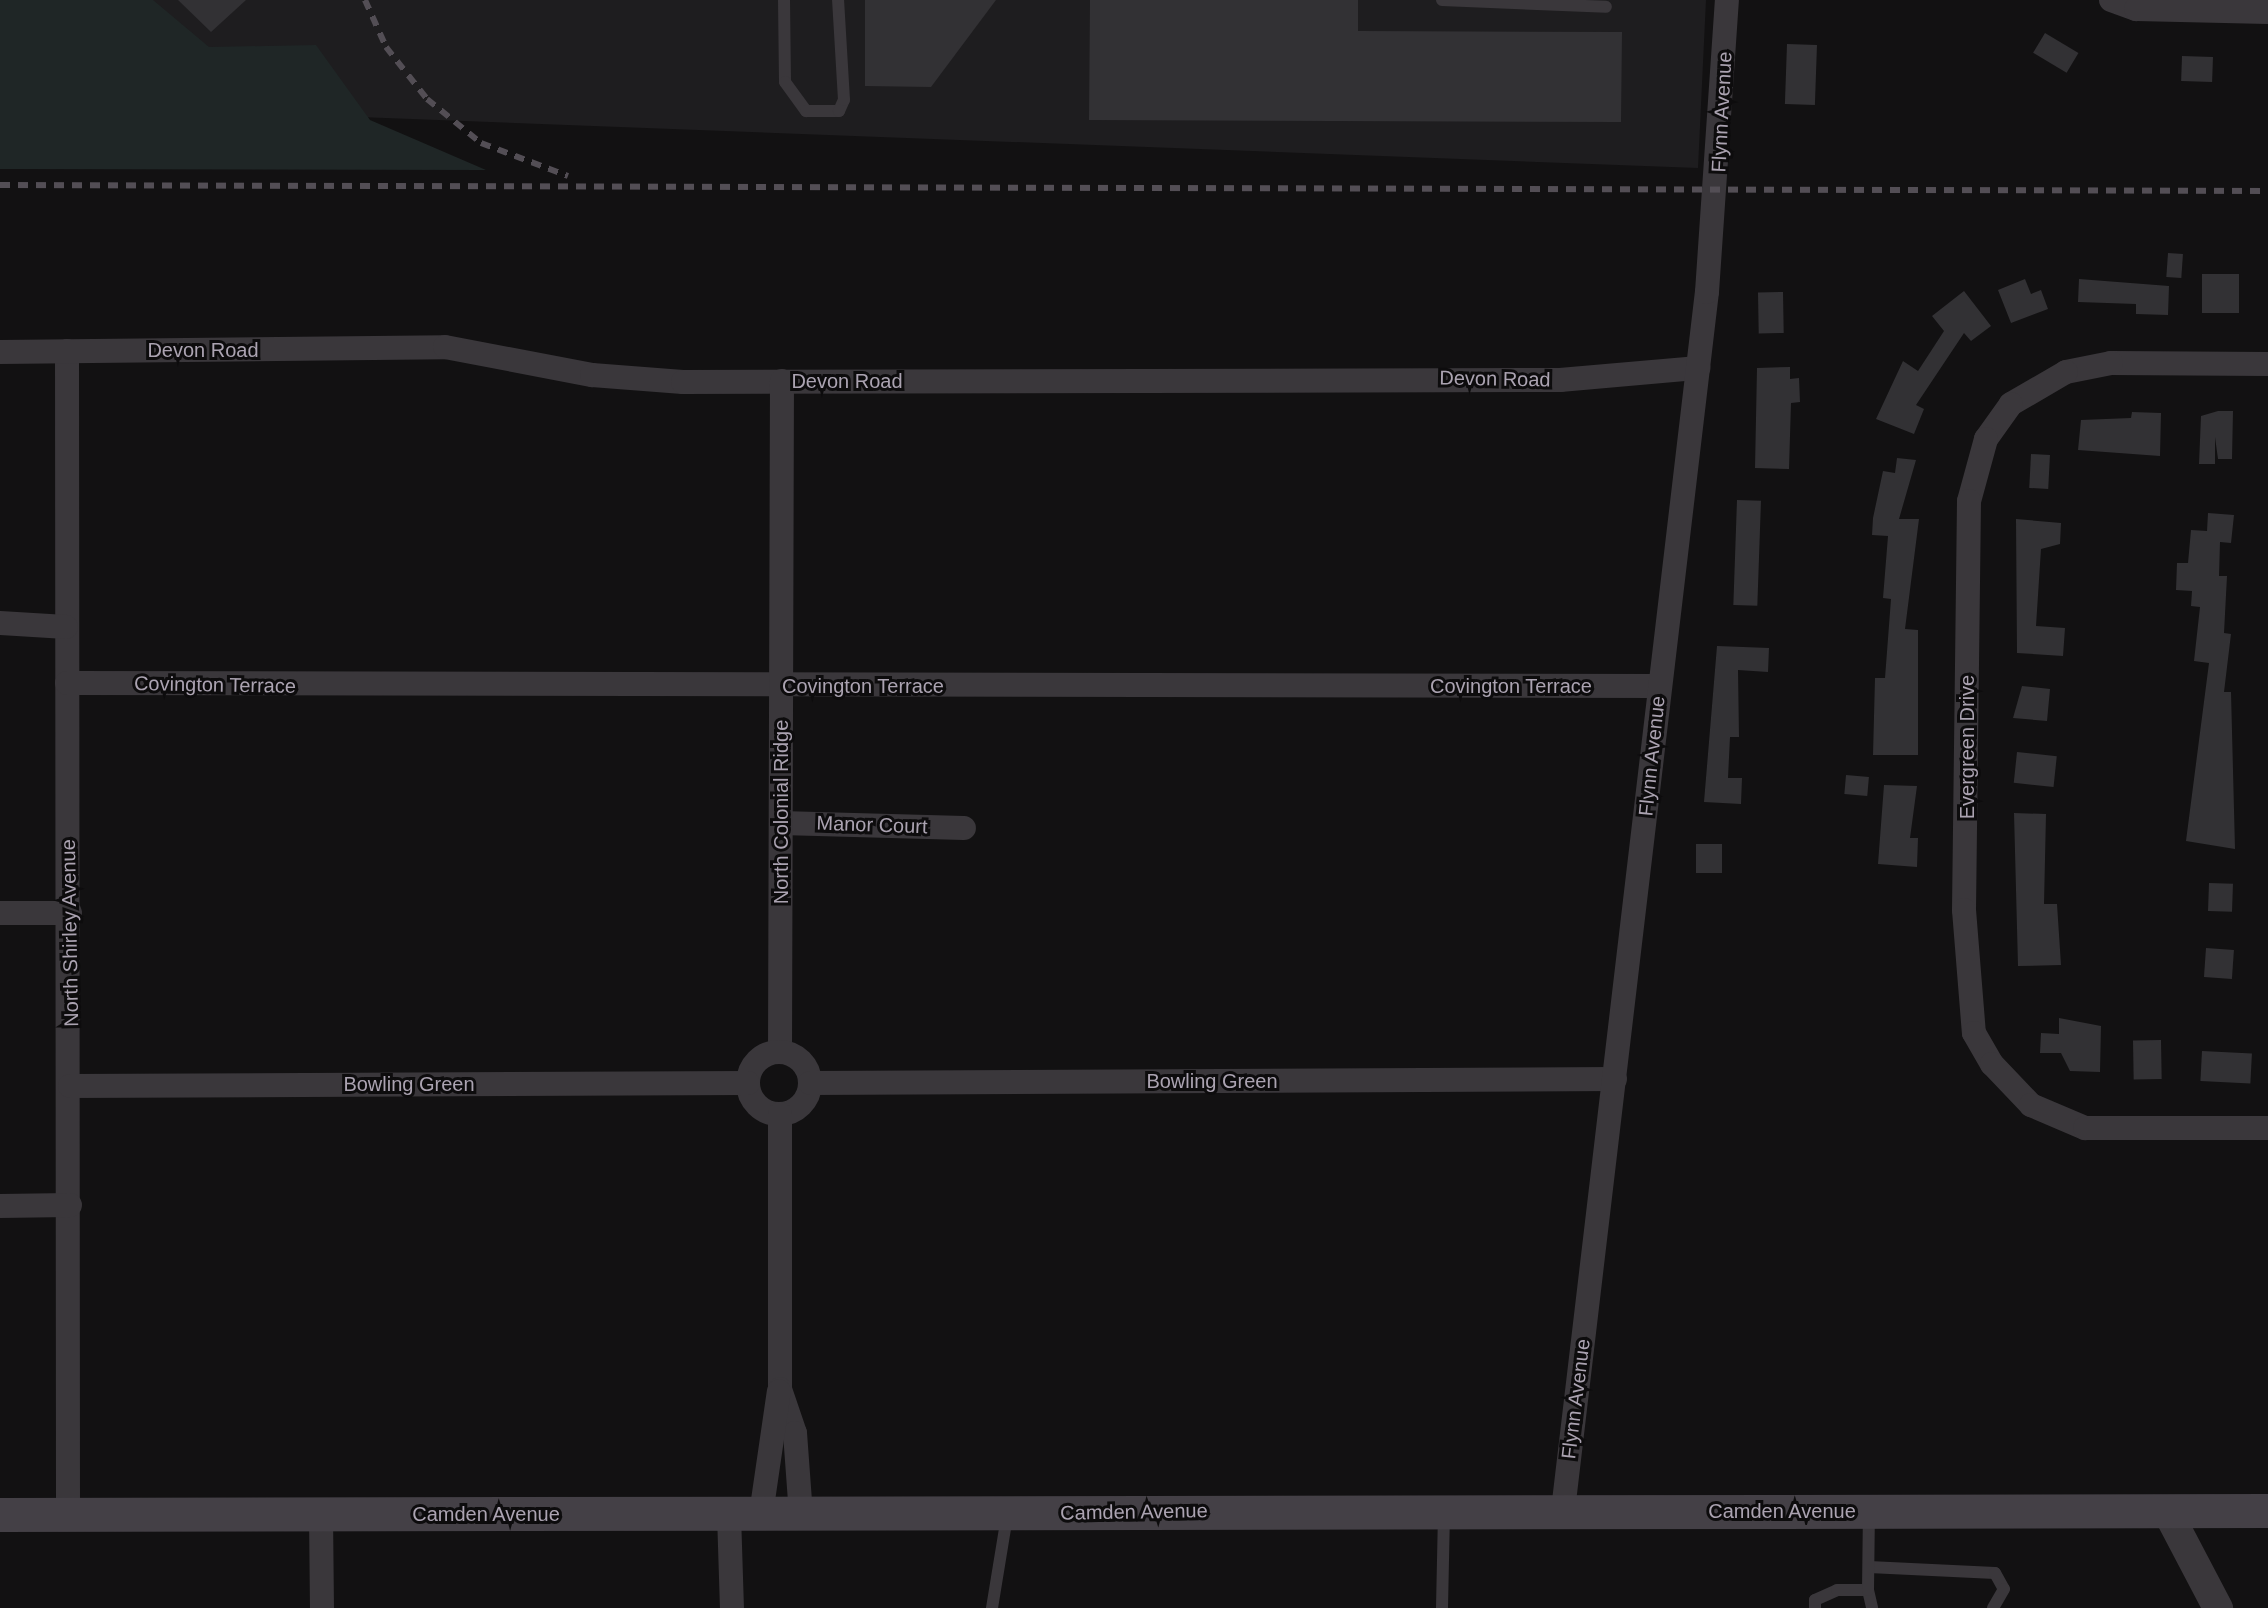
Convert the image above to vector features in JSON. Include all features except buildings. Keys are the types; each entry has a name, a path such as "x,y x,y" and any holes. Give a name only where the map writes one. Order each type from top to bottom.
{"main road":[{"name":"Camden Avenue","path":"0,1515 1444,1510 2268,1511"}],"street":[{"name":"Flynn Avenue","path":"1563,1510 1698,368 1727,0"},
{"path":"2111,0 2136,9 2268,12"},
{"name":"Devon Road","path":"0,352 445,347 621,379 782,381 1589,380 1698,368"},
{"name":"North Shirley Avenue","path":"67,351 66,627 70,913 68,1515"},
{"name":"Evergreen Drive","path":"2268,364 2077,369 2011,404 1986,439 1969,501 1964,910 1974,1033 1992,1064 2031,1105 2085,1128 2268,1128"},
{"name":"North Colonial Ridge","path":"780,1052 782,381"},
{"path":"0,623 66,627"},
{"name":"Covington Terrace","path":"67,683 1659,686"},
{"name":"Manor Court","path":"781,823 964,828"},
{"path":"0,913 70,913"},
{"path":"780,1052 804,1065 810,1083 801,1104 780,1114 754,1101 748,1083 761,1057 780,1052"},
{"name":"Bowling Green","path":"810,1083 1615,1079"},
{"name":"Bowling Green","path":"70,1086 748,1083"},
{"path":"732,1608 745,1514 780,1389 780,1114"},
{"path":"0,1206 70,1205"},
{"path":"780,1389 795,1433 801,1514"},
{"path":"2167,1511 2218,1608"},
{"path":"321,1514 322,1608"}],"lane":[{"path":"784,0 785,82 806,111 839,111 844,100 838,0"},
{"path":"1442,0 1606,7"},
{"path":"1442,1608 1444,1510"},
{"path":"1869,1511 1868,1590 1872,1608"},
{"path":"992,1608 1008,1513"},
{"path":"1869,1567 1995,1573 2004,1589 1993,1608"},
{"path":"1815,1608 1815,1600 1837,1590 1868,1590"}],"shaded area":[{"path":"0,0 1706,0 1698,168 200,111"},
{"path":"0,0 153,0 209,47 316,45 370,120 486,170 0,169"}],"railway":[{"path":"365,0 386,47 427,99 481,143 568,176"},
{"path":"0,185 2268,191"}]}
